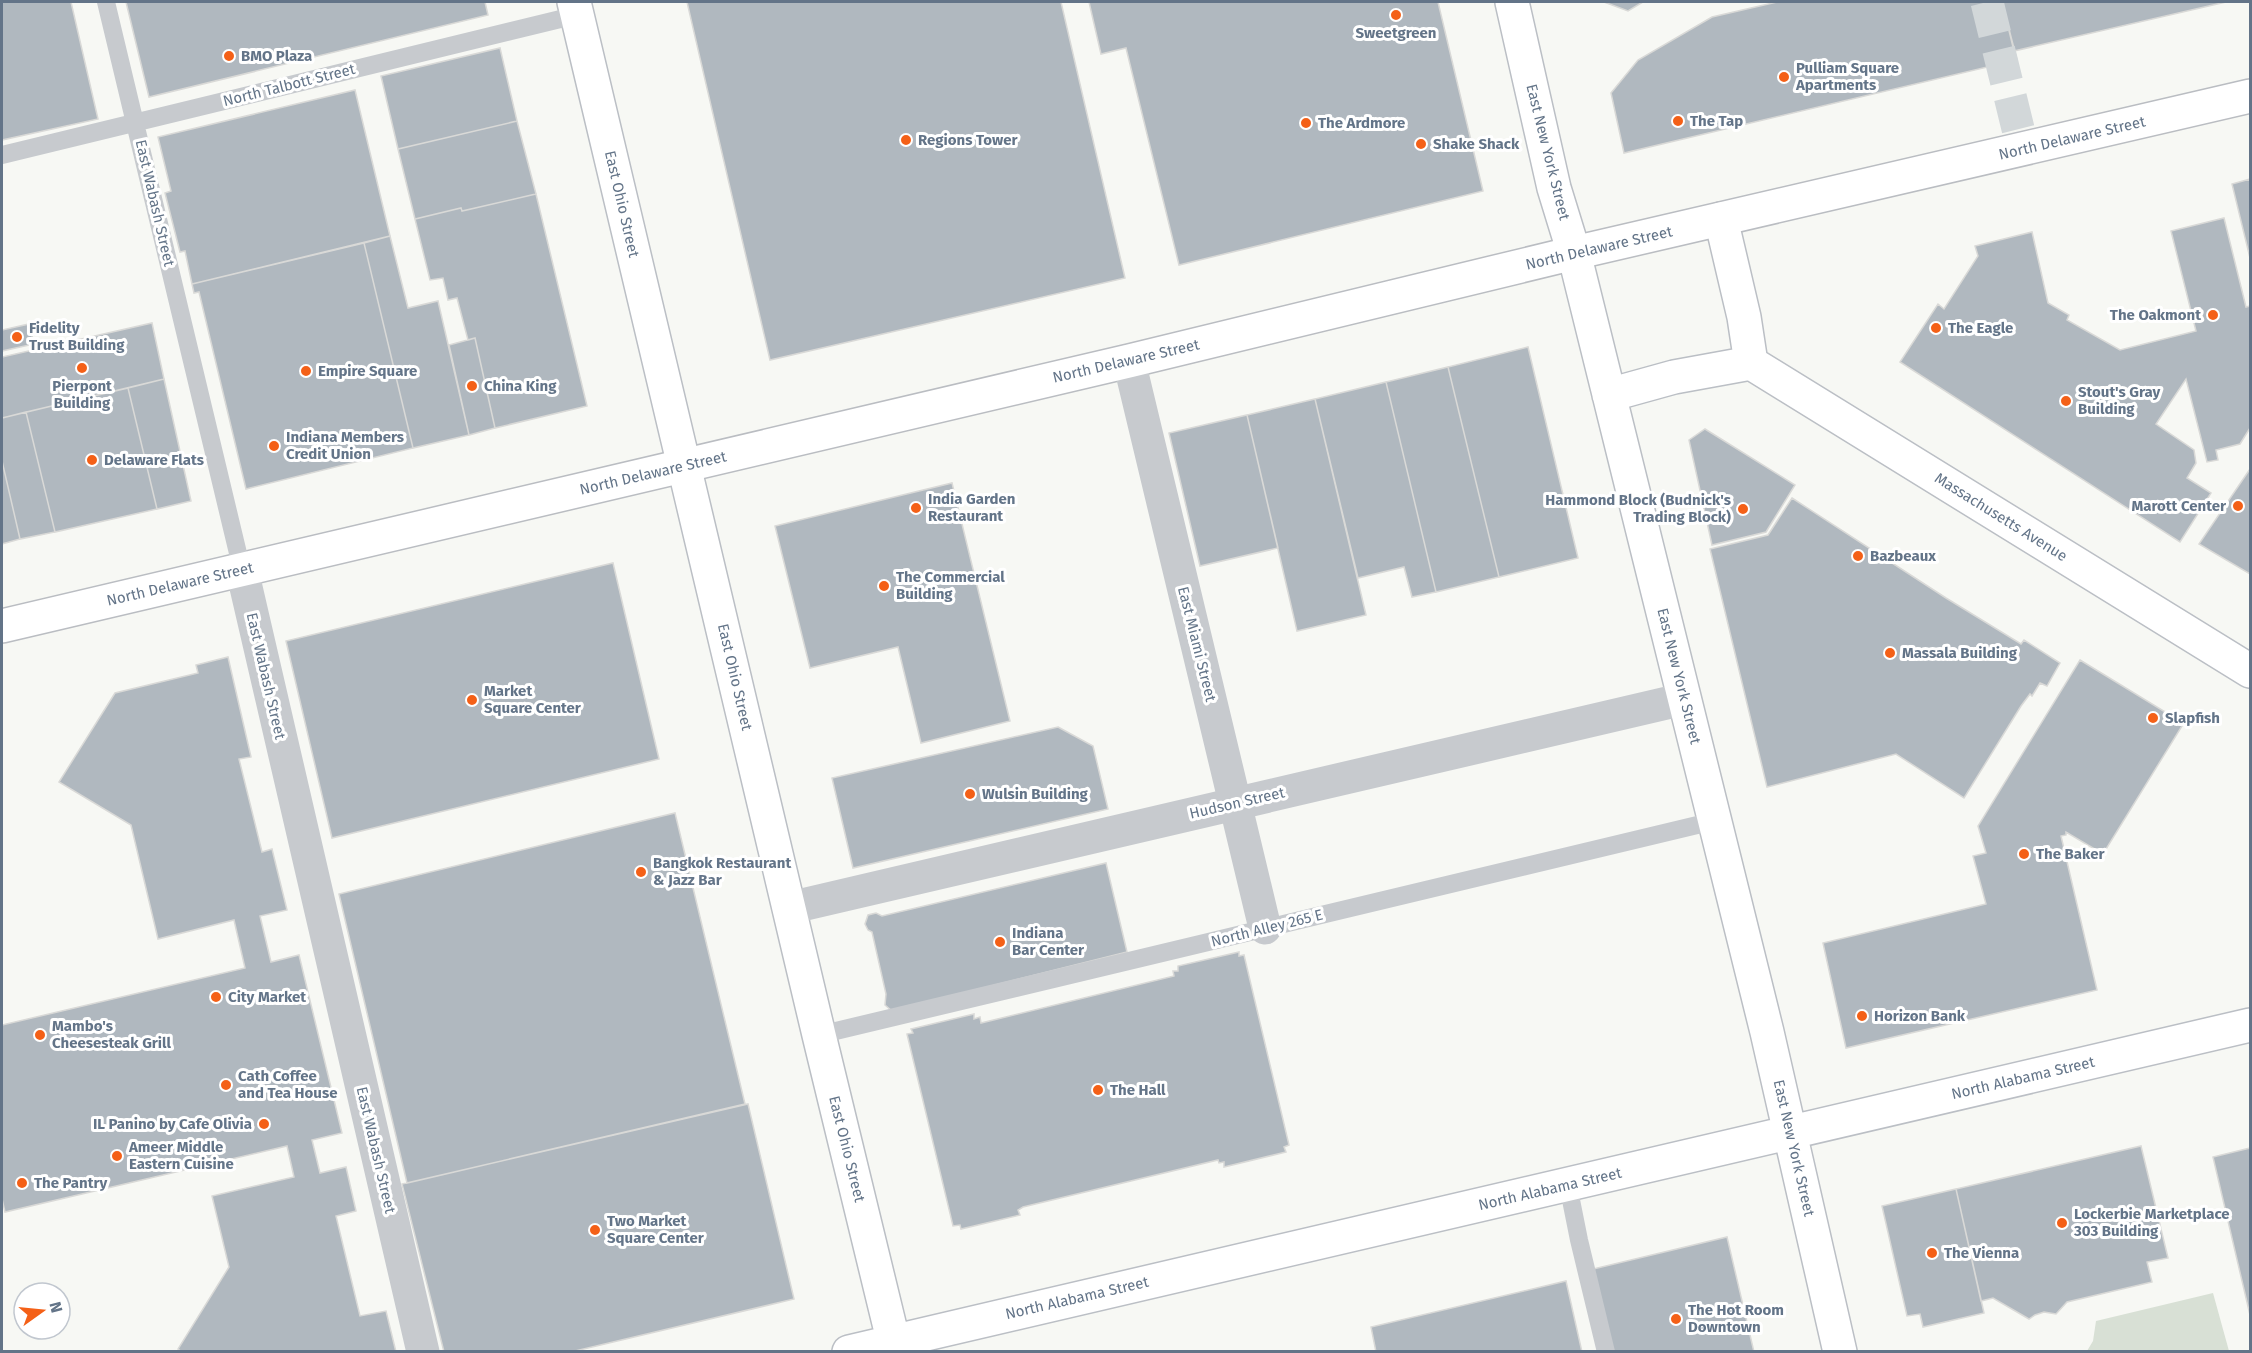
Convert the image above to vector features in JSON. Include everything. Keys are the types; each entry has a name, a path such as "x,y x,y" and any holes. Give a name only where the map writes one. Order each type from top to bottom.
{"main road":[{"name":"East New York Street","path":"1512,2 1554,188 1574,253 1791,1133 1840,1352"},
{"name":"East Ohio Street","path":"576,8 819,1035 895,1346"},
{"name":"North Delaware Street","path":"2,626 1128,361 1574,253 2250,96"},
{"path":"1609,395 1674,377 1751,363 1744,317 1721,219"},
{"name":"Massachusetts Avenue","path":"1751,363 2250,671"},
{"name":"North Alabama Street","path":"849,1352 895,1346 2250,1025"}],"street":[{"name":"East Miami Street","path":"1128,361 1265,928"},
{"name":"East Wabash Street","path":"242,570 423,1352"},
{"name":"Hudson Street","path":"789,908 1684,699"}],"lane":[{"name":"East Wabash Street","path":"106,2 242,570"},
{"name":"North Talbott Street","path":"2,154 135,123 576,8"},
{"name":"North Alley 265 E","path":"819,1035 1714,820"},
{"path":"1568,1185 1606,1352"}],"shaded area":[{"path":"2213,1293 2229,1351 2087,1351 2093,1341 2096,1321"}],"building":[{"path":"2,2 71,2 98,119 2,140"},
{"name":"BMO Plaza","path":"126,2 485,2 488,15 149,97"},
{"name":"Regions Tower","path":"687,2 1061,2 1125,278 770,360"},
{"name":"The Ardmore","path":"1089,2 1438,2 1483,191 1179,265 1126,48 1101,54"},
{"path":"1604,2 1643,2 1628,11"},
{"name":"Pulliam Square Apartments","path":"1777,2 2002,2 2017,60 1624,153 1611,93 1638,60 1712,17"},
{"path":"2002,2 2226,2 2014,51"},
{"path":"500,48 517,121 398,149 381,76"},
{"path":"355,90 390,236 192,284 185,251 180,252 165,193 171,191 158,137"},
{"path":"517,121 536,194 415,219 398,149"},
{"path":"2250,179 2250,258 2232,184"},
{"path":"536,194 587,406 495,428 475,338 468,340 457,298 448,300 443,278 430,280 415,219"},
{"name":"Stout's Gray Building","path":"2224,218 2246,307 2250,306 2250,428 2240,444 2216,450 2218,460 2207,462 2186,379 2156,424 2194,450 2196,463 2187,478 2211,493 2180,542 1900,362 1938,304 1944,309 1978,256 1975,246 2032,232 2048,303 2069,315 2067,320 2120,350 2196,331 2171,231"},
{"path":"390,236 408,308 438,301 469,435 413,448 364,243"},
{"name":"Empire Square","path":"364,243 413,448 246,489 199,292 194,293 192,284"},
{"name":"Pierpont Building","path":"152,323 164,379 2,418 2,357"},
{"name":"Fidelity Trust Building","path":"29,324 34,344 2,351 2,330"},
{"name":"China King","path":"475,338 495,428 469,435 449,345"},
{"path":"1528,347 1578,558 1499,577 1448,367"},
{"path":"1448,367 1499,577 1436,592 1386,382"},
{"path":"164,379 191,501 157,509 128,388"},
{"path":"1386,382 1436,592 1412,597 1404,567 1358,578 1315,399"},
{"name":"Delaware Flats","path":"128,388 157,509 55,532 26,412"},
{"path":"1315,399 1366,615 1297,631 1247,415"},
{"path":"26,412 55,532 20,539 2,461 2,418"},
{"path":"1247,415 1278,548 1200,566 1169,433"},
{"name":"Hammond Block (Budnick's Trading Block)","path":"1705,429 1795,485 1766,532 1712,545 1689,440"},
{"path":"2,461 20,539 2,544"},
{"name":"Marott Center","path":"2250,469 2250,574 2199,544"},
{"name":"The Commercial Building","path":"952,483 1010,721 921,743 898,647 810,668 775,526"},
{"name":"Massala Building","path":"1792,498 1946,598 2021,644 2024,640 2060,663 2047,686 2040,683 2032,696 2030,694 2021,706 1964,798 1896,754 1767,787 1710,549 1768,535"},
{"name":"Market Square Center","path":"613,563 659,759 332,838 286,641"},
{"name":"City Market","path":"228,657 251,757 239,759 262,852 272,849 287,910 260,916 271,962 299,955 342,1133 312,1140 320,1173 346,1167 356,1211 336,1216 360,1316 386,1311 396,1352 182,1352 178,1349 229,1267 212,1196 294,1177 287,1146 5,1212 2,1199 2,1025 245,968 234,920 158,939 131,825 59,782 115,693 198,673 196,665"},
{"name":"The Baker","path":"2080,660 2180,721 2177,723 2182,726 2103,854 2066,832 2066,835 2061,836 2097,990 1846,1048 1823,943 1986,904 1973,856 1986,853 1978,826"},
{"name":"Wulsin Building","path":"1058,727 1093,746 1108,809 853,868 832,778"},
{"path":"675,813 745,1104 407,1183 339,894"},
{"name":"Indiana Bar Center","path":"1106,863 1127,952 892,1011 885,1005 886,994 872,932 865,924 868,915 876,913 882,916"},
{"name":"The Hall","path":"1239,952 1239,956 1244,955 1289,1145 1284,1147 1286,1152 1224,1167 1224,1162 1219,1163 1218,1160 1023,1207 1018,1210 1020,1215 961,1229 960,1225 953,1226 907,1034 913,1033 911,1029 974,1014 974,1019 980,1017 981,1023 1174,976 1173,971 1178,971 1178,966"},
{"name":"Two Market Square Center","path":"748,1104 794,1299 571,1352 444,1352 402,1184"},
{"name":"Lockerbie Marketplace 303 Building","path":"2141,1146 2168,1258 2147,1262 2152,1282 2067,1302 2056,1314 2044,1312 2029,1319 1993,1298 1981,1301 1956,1189"},
{"path":"2250,1148 2250,1315 2213,1157"},
{"name":"The Vienna","path":"1956,1189 1984,1313 1923,1327 1920,1314 1907,1316 1882,1206"},
{"name":"The Hot Room Downtown","path":"1727,1237 1754,1352 1614,1352 1589,1270"},
{"path":"1566,1281 1582,1352 1376,1352 1371,1327"}],"tunnel":[{"path":"1987,2 2023,149"}],"place":[{"name":"Sweetgreen","path":"1396,15"},
{"name":"BMO Plaza","path":"229,56"},
{"name":"Pulliam Square Apartments","path":"1784,77"},
{"name":"The Tap","path":"1678,121"},
{"name":"The Ardmore","path":"1306,123"},
{"name":"Regions Tower","path":"906,140"},
{"name":"Shake Shack","path":"1421,144"},
{"name":"The Oakmont","path":"2213,315"},
{"name":"The Eagle","path":"1936,328"},
{"name":"Fidelity Trust Building","path":"17,337"},
{"name":"Pierpont Building","path":"82,368"},
{"name":"Empire Square","path":"306,371"},
{"name":"China King","path":"472,386"},
{"name":"Stout's Gray Building","path":"2066,401"},
{"name":"Indiana Members Credit Union","path":"274,446"},
{"name":"Delaware Flats","path":"92,460"},
{"name":"Marott Center","path":"2238,506"},
{"name":"India Garden Restaurant","path":"916,508"},
{"name":"Hammond Block (Budnick's Trading Block)","path":"1743,509"},
{"name":"Bazbeaux","path":"1858,556"},
{"name":"The Commercial Building","path":"884,586"},
{"name":"Massala Building","path":"1890,653"},
{"name":"Market Square Center","path":"472,700"},
{"name":"Slapfish","path":"2153,718"},
{"name":"Wulsin Building","path":"970,794"},
{"name":"The Baker","path":"2024,854"},
{"name":"Bangkok Restaurant & Jazz Bar","path":"641,872"},
{"name":"Indiana Bar Center","path":"1000,942"},
{"name":"City Market","path":"216,997"},
{"name":"Horizon Bank","path":"1862,1016"},
{"name":"Mambo's Cheesesteak Grill","path":"40,1035"},
{"name":"Cath Coffee and Tea House","path":"226,1085"},
{"name":"The Hall","path":"1098,1090"},
{"name":"IL Panino by Cafe Olivia","path":"264,1124"},
{"name":"Ameer Middle Eastern Cuisine","path":"117,1156"},
{"name":"The Pantry","path":"22,1183"},
{"name":"Lockerbie Marketplace 303 Building","path":"2062,1223"},
{"name":"Two Market Square Center","path":"595,1230"},
{"name":"The Vienna","path":"1932,1253"},
{"name":"The Hot Room Downtown","path":"1676,1319"}]}
